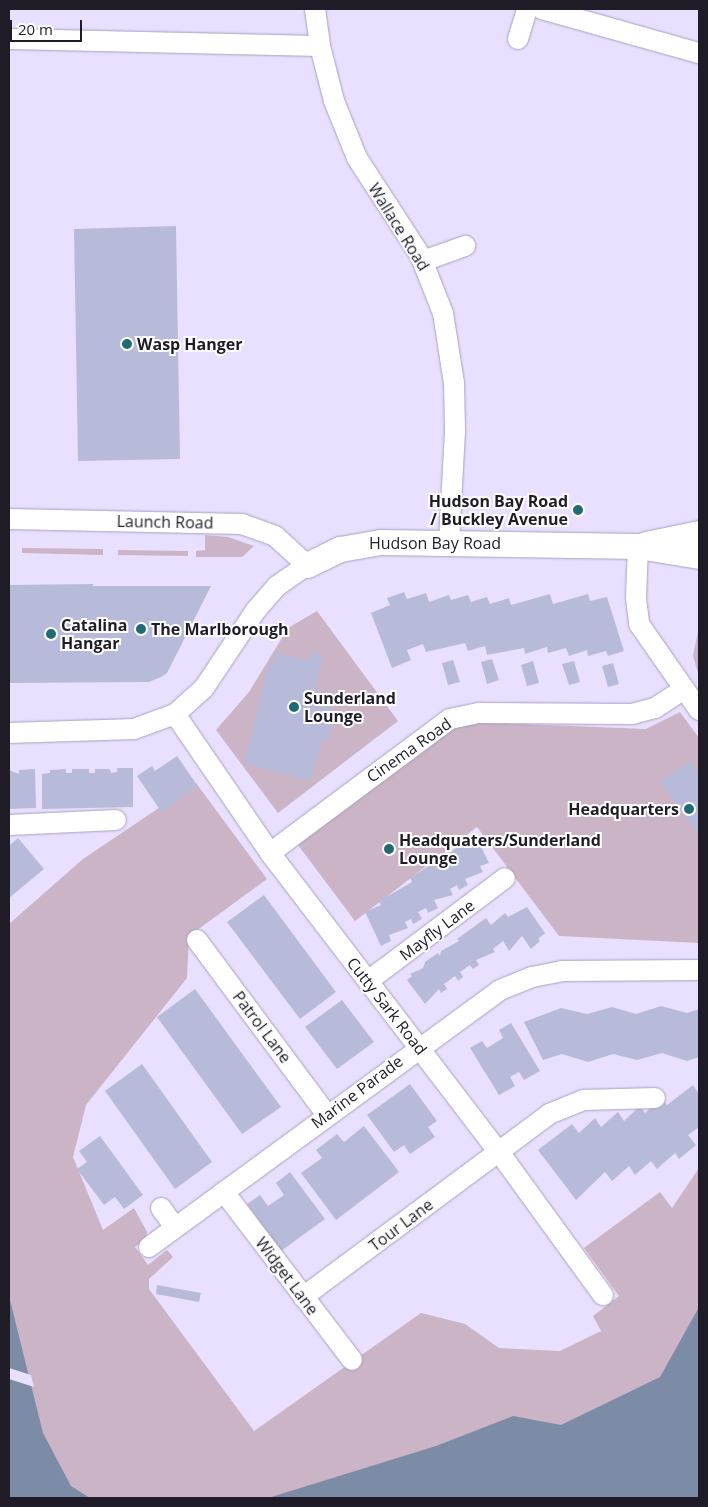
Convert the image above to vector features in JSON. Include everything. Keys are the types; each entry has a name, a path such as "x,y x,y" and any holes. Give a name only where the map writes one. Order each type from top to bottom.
{"street":[{"name":"Wallace Road","path":"315,9 320,46 334,102 357,158 423,261 443,314 454,383 455,431 449,541"},
{"path":"518,39 527,9"},
{"path":"542,9 699,53"},
{"path":"9,39 320,46"},
{"path":"423,261 465,246"},
{"name":"Launch Road","path":"9,519 242,524 275,536 308,564"},
{"path":"638,546 699,533"},
{"name":"Hudson Bay Road","path":"9,733 134,729 175,714 204,688 273,590 308,564 340,549 366,543 449,541 638,546"},
{"path":"638,546 699,556"},
{"path":"638,546 636,598 639,624 699,710"},
{"name":"Cinema Road","path":"270,853 450,719 479,713 632,714 655,708 684,689"},
{"name":"Cutty Sark Road","path":"175,714 270,853 499,1152 603,1295"},
{"path":"9,825 116,820"},
{"name":"Mayfly Lane","path":"368,981 505,878"},
{"name":"Patrol Lane","path":"197,940 327,1114"},
{"name":"Marine Parade","path":"149,1246 418,1047 500,990 532,978 562,971 699,970"},
{"name":"Tour Lane","path":"303,1297 499,1152 568,1104 584,1100 655,1098"},
{"name":"Widget Lane","path":"224,1192 352,1360"},
{"path":"161,1208 175,1227"}],"shaded area":[{"path":"205,535 228,537 254,546 242,557 196,557 196,551 205,550"},
{"path":"22,548 103,549 103,555 22,553"},
{"path":"118,550 188,551 188,556 118,555"},
{"path":"317,611 398,721 278,813 216,730 249,692 288,628"},
{"path":"699,627 699,676 693,656"},
{"path":"680,712 699,738 699,943 559,936 477,827 355,921 298,845 457,726 471,722 646,729"},
{"path":"196,783 267,879 189,936 187,978 86,1105 73,1157 103,1230 134,1208 147,1232 145,1240 135,1247 148,1265 167,1250 173,1257 149,1279 149,1289 254,1431 421,1313 465,1324 499,1348 560,1351 601,1331 593,1316 619,1296 584,1248 660,1192 672,1208 699,1168 699,1498 9,1498 9,924 83,859"}],"water":[{"path":"9,1296 43,1433 71,1486 90,1498 9,1498"},
{"path":"699,1307 699,1498 268,1498 436,1446 513,1416 561,1425 660,1377"}],"pier":[{"path":"9,1368 31,1375 34,1387 9,1379"}],"building":[{"name":"Wasp Hanger","path":"176,226 180,459 78,461 74,229"},
{"path":"93,584 93,586 211,586 167,673 161,677 149,682 9,683 9,585"},
{"path":"404,592 407,599 426,593 429,602 449,595 451,600 468,595 471,602 487,597 490,604 509,598 511,605 550,594 553,604 588,594 590,601 607,597 624,651 608,656 606,651 588,656 587,650 569,656 566,648 548,653 547,647 525,654 524,648 487,655 485,646 468,651 465,643 426,652 423,644 407,650 411,660 392,668 371,613 390,605 387,598"},
{"name":"Sunderland Lounge","path":"277,652 308,661 311,652 324,655 314,690 335,696 328,718 333,720 327,741 322,740 310,781 244,763 269,663 273,664"},
{"path":"492,659 499,680 487,684 481,662"},
{"path":"453,660 460,682 448,685 442,663"},
{"path":"533,661 539,683 527,686 521,665"},
{"path":"574,661 580,682 569,685 562,664"},
{"path":"613,663 619,684 608,687 602,666"},
{"path":"177,756 197,785 162,813 137,776 152,766 155,771"},
{"name":"Headquarters","path":"689,761 697,772 699,770 699,836 660,782"},
{"path":"117,768 133,768 133,807 42,809 42,774 50,773 50,770 66,769 66,773 72,773 72,769 89,769 89,773 95,773 95,769 110,769 111,773 117,772"},
{"path":"35,769 36,808 9,809 9,770 19,774 19,770"},
{"path":"475,834 489,863 480,866 483,872 465,879 468,885 459,890 457,885 450,889 453,895 434,900 438,908 428,913 426,908 418,912 422,919 413,924 411,919 405,922 408,928 389,935 391,941 381,946 365,912 381,905 379,901 412,882 410,878 458,847 456,844"},
{"path":"18,838 44,869 9,898 9,846"},
{"path":"264,895 336,992 300,1019 227,922"},
{"path":"527,907 545,933 538,939 540,941 531,949 522,936 509,951 503,941 493,949 495,952 476,960 479,965 473,969 470,965 460,972 463,977 458,981 455,976 444,984 447,989 441,993 439,989 425,1004 407,980 412,976 410,974 423,968 425,962 438,953 440,956 441,951 459,941 457,939 486,918 491,925 505,913 508,917"},
{"path":"195,989 281,1107 242,1134 157,1017"},
{"path":"342,1000 374,1042 337,1069 305,1027"},
{"path":"661,1006 687,1013 699,1009 699,1057 687,1061 662,1053 637,1060 613,1054 588,1062 562,1054 543,1060 524,1022 561,1008 587,1014 612,1007 636,1014"},
{"path":"511,1023 540,1071 524,1080 519,1072 510,1077 515,1086 499,1095 470,1048 482,1041 487,1048 503,1038 499,1030"},
{"path":"142,1064 212,1162 175,1189 105,1091"},
{"path":"410,1084 437,1121 428,1127 435,1137 410,1154 404,1145 394,1152 367,1115"},
{"path":"693,1085 699,1094 699,1127 688,1135 696,1145 679,1159 675,1153 657,1169 651,1161 635,1175 629,1166 612,1181 605,1172 576,1200 538,1150 572,1124 579,1133 595,1118 601,1127 618,1112 624,1121 640,1106 645,1113 661,1097 667,1105"},
{"path":"364,1126 399,1172 336,1220 301,1173 322,1158 316,1150 337,1134 344,1142"},
{"path":"100,1136 143,1195 124,1209 115,1197 104,1205 77,1169 87,1162 79,1151"},
{"path":"290,1172 325,1219 281,1251 247,1204 260,1195 268,1206 284,1195 276,1183"},
{"path":"157,1285 201,1293 199,1302 156,1294"}],"place":[{"name":"Wasp Hanger","path":"127,344"},
{"name":"Hudson Bay Road / Buckley Avenue","path":"578,510"},
{"name":"The Marlborough","path":"141,629"},
{"name":"Catalina Hangar","path":"51,634"},
{"name":"Sunderland Lounge","path":"294,707"},
{"name":"Headquarters","path":"689,809"},
{"name":"Headquaters/Sunderland Lounge","path":"389,849"}]}
